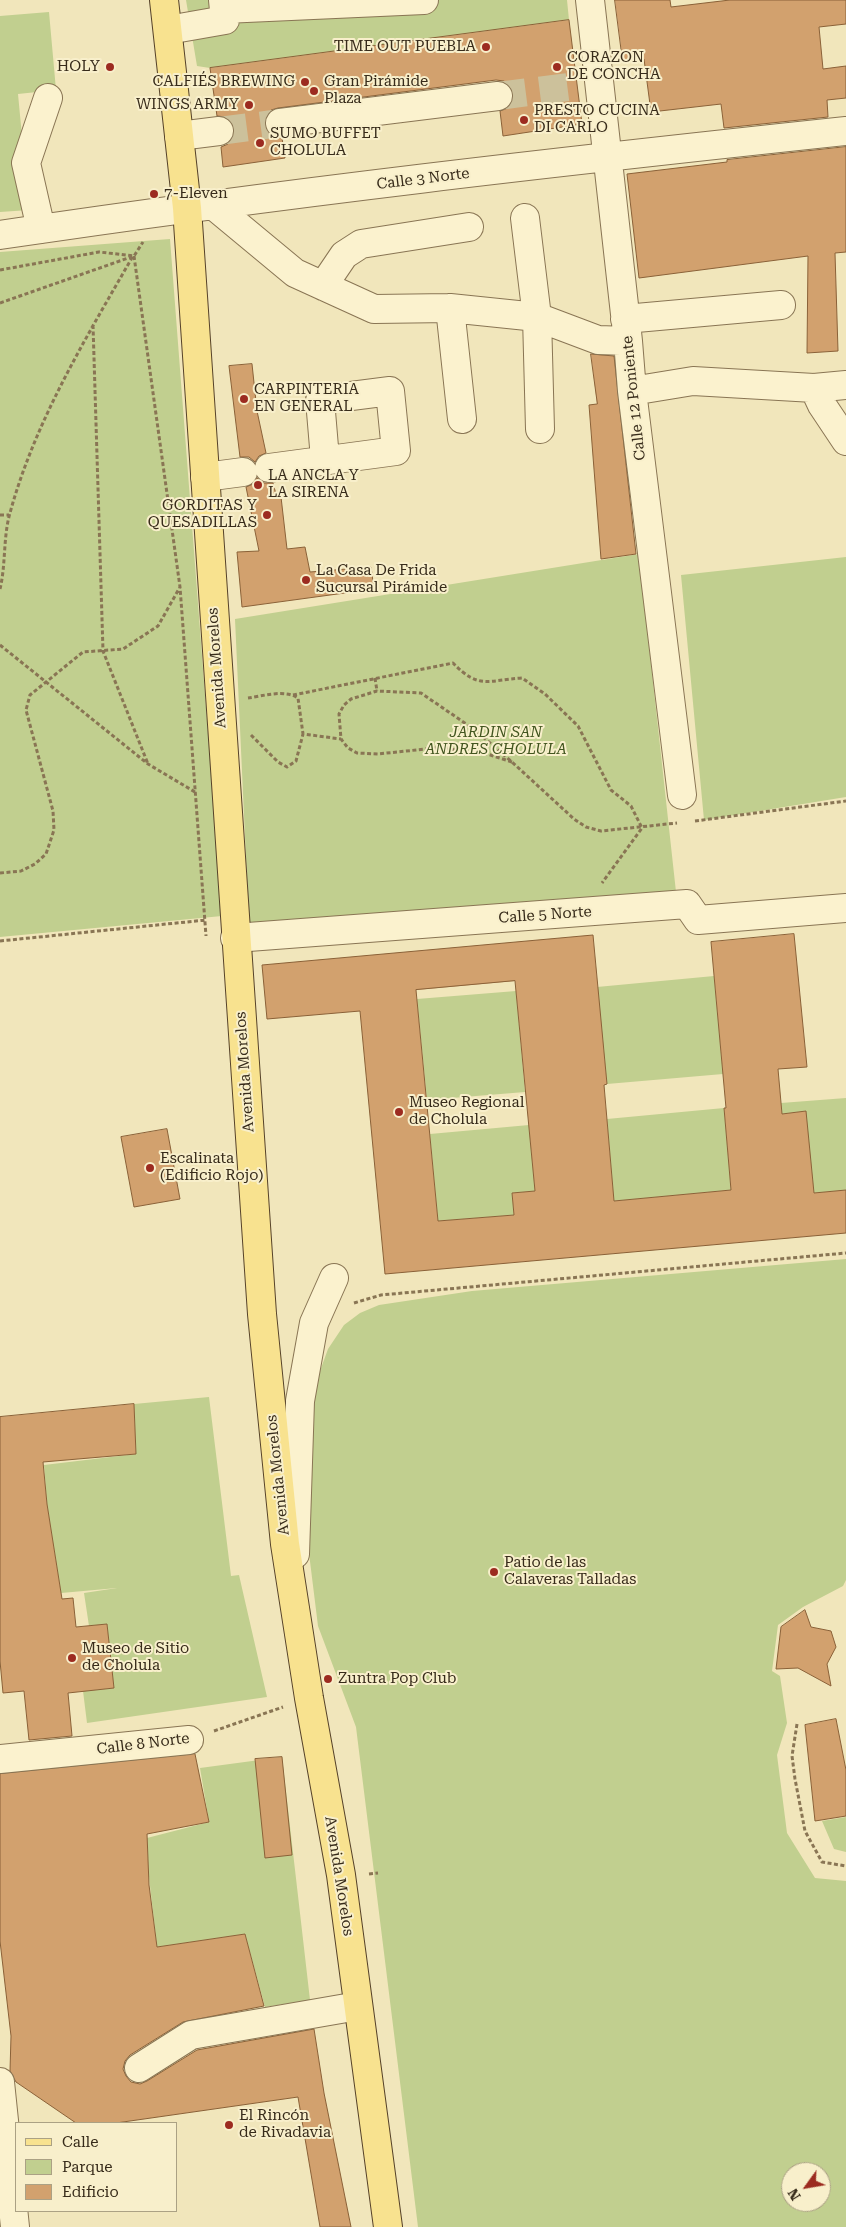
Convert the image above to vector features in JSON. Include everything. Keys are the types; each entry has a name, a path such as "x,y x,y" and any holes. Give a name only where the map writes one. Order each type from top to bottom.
{"main road":[{"name":"Avenida Morelos","path":"164,0 179,136 200,206 205,477 262,1314 285,1544 309,1698 341,1875 388,2227"}],"street":[{"path":"168,30 225,20 223,4 424,0"},
{"name":"Calle 12 Poniente","path":"590,0 587,85 607,157 627,330 632,391 682,795"},
{"path":"280,124 498,96"},
{"path":"41,229 26,163 48,98"},
{"name":"Calle 3 Norte","path":"0,235 200,206 846,130"},
{"path":"179,136 219,131"},
{"path":"200,206 295,273 374,309 450,308 537,317 598,340 627,330 781,306"},
{"path":"525,218 537,317 540,429"},
{"path":"323,286 344,255 361,244 469,227"},
{"path":"450,308 462,418"},
{"path":"632,391 693,381 814,388 846,385"},
{"path":"814,388 822,405 846,441"},
{"path":"205,477 325,459"},
{"name":"Calle 5 Norte","path":"235,927 581,912 687,904 698,920 846,908"},
{"path":"293,1593 300,1401 314,1323 334,1278"},
{"name":"Calle 8 Norte","path":"0,1759 189,1740"},
{"path":"139,2068 191,2035 358,2006"},
{"path":"0,2082 15,2227"}],"path":[{"path":"0,303 134,256"},
{"path":"0,589 9,515 29,456 67,370 134,256"},
{"path":"134,256 180,587 204,921"},
{"path":"94,324 103,650 148,764"},
{"path":"0,515 9,515"},
{"path":"0,873 21,871 35,864 46,854 54,830 53,811 26,710 30,695 83,652 123,649 158,626 184,581"},
{"path":"0,646 47,681 148,764 195,792"},
{"path":"220,704 285,693 293,694 453,663 466,675 480,683 522,678 545,694 578,726 611,790 631,806 642,828 581,912"},
{"path":"375,678 377,691"},
{"path":"377,691 421,693 475,730 512,762 481,752 435,748 378,754 357,753 348,748 341,739 339,714 344,705 351,699 377,691"},
{"path":"220,704 278,762 287,767 296,761 302,734 298,698 293,694"},
{"path":"302,734 341,739"},
{"path":"0,941 204,921 235,927"},
{"path":"348,1308 356,1302 381,1295 846,1253"},
{"name":"Calle 8 Norte","path":"189,1740 309,1698"},
{"path":"797,1724 792,1756 805,1831 822,1862 846,1866"}],"green space":[{"path":"186,0 567,0 569,20 210,68 197,66"},
{"path":"49,12 56,90 18,94 29,210 0,212 0,16"},
{"path":"170,239 222,916 0,937 0,252"},
{"name":"JARDIN SAN ANDRES CHOLULA","path":"639,554 676,892 249,924 235,619"},
{"path":"846,557 846,797 704,820 681,575"},
{"path":"714,976 723,1074 607,1084 597,987"},
{"path":"516,991 525,1092 427,1100 417,999"},
{"path":"846,1098 846,1190 814,1193 805,1111 782,1114 781,1103"},
{"path":"724,1108 731,1190 614,1201 607,1119"},
{"path":"529,1125 535,1191 512,1193 514,1215 438,1221 430,1134"},
{"path":"846,1259 846,1580 843,1586 803,1607 778,1625 772,1671 780,1676 787,1723 777,1755 787,1833 815,1878 846,1881 846,2227 418,2227 356,1727 318,1626 305,1521 308,1404 328,1349 344,1325 360,1313 379,1305 472,1291"},
{"path":"209,1397 231,1576 239,1575 267,1697 87,1723 83,1691 114,1688 107,1624 89,1626 84,1593 117,1588 61,1593 47,1504 44,1465 136,1454 134,1404"},
{"path":"282,1757 310,2000 265,2007 245,1934 157,1947 149,1877 147,1838 209,1822 200,1768"},
{"path":"846,1817 846,1852 834,1849 822,1821"}],"building":[{"path":"615,0 670,0 671,7 730,0 846,0 846,24 819,27 823,69 846,66 846,98 827,100 828,117 724,128 721,104 651,112 644,59 623,62"},
{"name":"Gran Pirámide Plaza","path":"569,20 582,124 503,136 500,111 508,108 513,102 514,95 510,86 504,81 496,80 271,110 266,116 265,125 267,132 273,137 282,138 285,158 223,167 221,147 228,144 233,138 234,129 232,122 226,117 217,116 210,68"},
{"path":"846,147 846,252 835,253 838,351 807,353 808,256 639,278 627,174 727,162 727,160"},
{"path":"591,354 614,356 636,554 601,559 589,405 597,404"},
{"path":"252,364 257,411 266,453 259,456 255,462 249,457 240,457 229,366"},
{"name":"La Casa De Frida Sucursal Pirámide","path":"257,478 264,483 273,483 277,498 281,497 287,549 305,547 310,572 371,567 374,589 242,607 237,552 259,551 246,487 253,484"},
{"name":"Museo Regional de Cholula","path":"794,934 807,1067 778,1069 782,1114 806,1111 814,1193 846,1190 846,1233 385,1274 360,1011 267,1019 262,965 593,935 607,1084 604,1085 614,1201 731,1190 724,1108 726,1108 711,942","holes":["515,981 535,1191 512,1193 514,1215 438,1221 416,990"]},
{"name":"Escalinata (Edificio Rojo)","path":"167,1129 180,1199 134,1207 121,1137"},
{"path":"134,1404 136,1454 43,1462 47,1504 62,1599 73,1598 76,1627 107,1624 114,1688 68,1693 72,1736 29,1740 24,1691 3,1693 0,1661 0,1417"},
{"path":"805,1610 811,1627 831,1631 836,1647 827,1664 831,1686 798,1668 776,1669 781,1627"},
{"path":"836,1719 846,1770 846,1816 815,1821 805,1725"},
{"path":"195,1754 209,1822 147,1834 149,1885 157,1947 245,1934 264,2006 183,2022 130,2055 125,2061 123,2069 131,2082 140,2084 197,2050 314,2029 324,2093 351,2227 320,2227 298,2097 123,2122 75,2122 16,2082 10,2071 11,2036 0,1941 0,1774"},
{"path":"282,1757 292,1855 265,1858 255,1759"}],"tunnel":[{"path":"498,96 577,86"},
{"path":"219,131 280,123"}],"place":[{"name":"TIME OUT PUEBLA","path":"486,47"},
{"name":"HOLY","path":"110,67"},
{"name":"CORAZON DE CONCHA","path":"557,67"},
{"name":"CALFIE´S BREWING","path":"305,82"},
{"name":"Gran Pirámide Plaza","path":"314,91"},
{"name":"WINGS ARMY","path":"249,105"},
{"name":"PRESTO CUCINA DI CARLO","path":"524,120"},
{"name":"SUMO BUFFET CHOLULA","path":"260,143"},
{"name":"7-Eleven","path":"154,194"},
{"name":"CARPINTERIA EN GENERAL","path":"244,399"},
{"name":"LA ANCLA Y LA SIRENA","path":"258,485"},
{"name":"GORDITAS Y QUESADILLAS","path":"267,515"},
{"name":"La Casa De Frida Sucursal Pirámide","path":"306,580"},
{"name":"Museo Regional de Cholula","path":"399,1112"},
{"name":"Escalinata (Edificio Rojo)","path":"150,1168"},
{"name":"Patio de las Calaveras Talladas","path":"494,1572"},
{"name":"Museo de Sitio de Cholula","path":"72,1658"},
{"name":"Zuntra Pop Club","path":"328,1679"},
{"name":"El Rincón de Rivadavia","path":"229,2125"}]}
